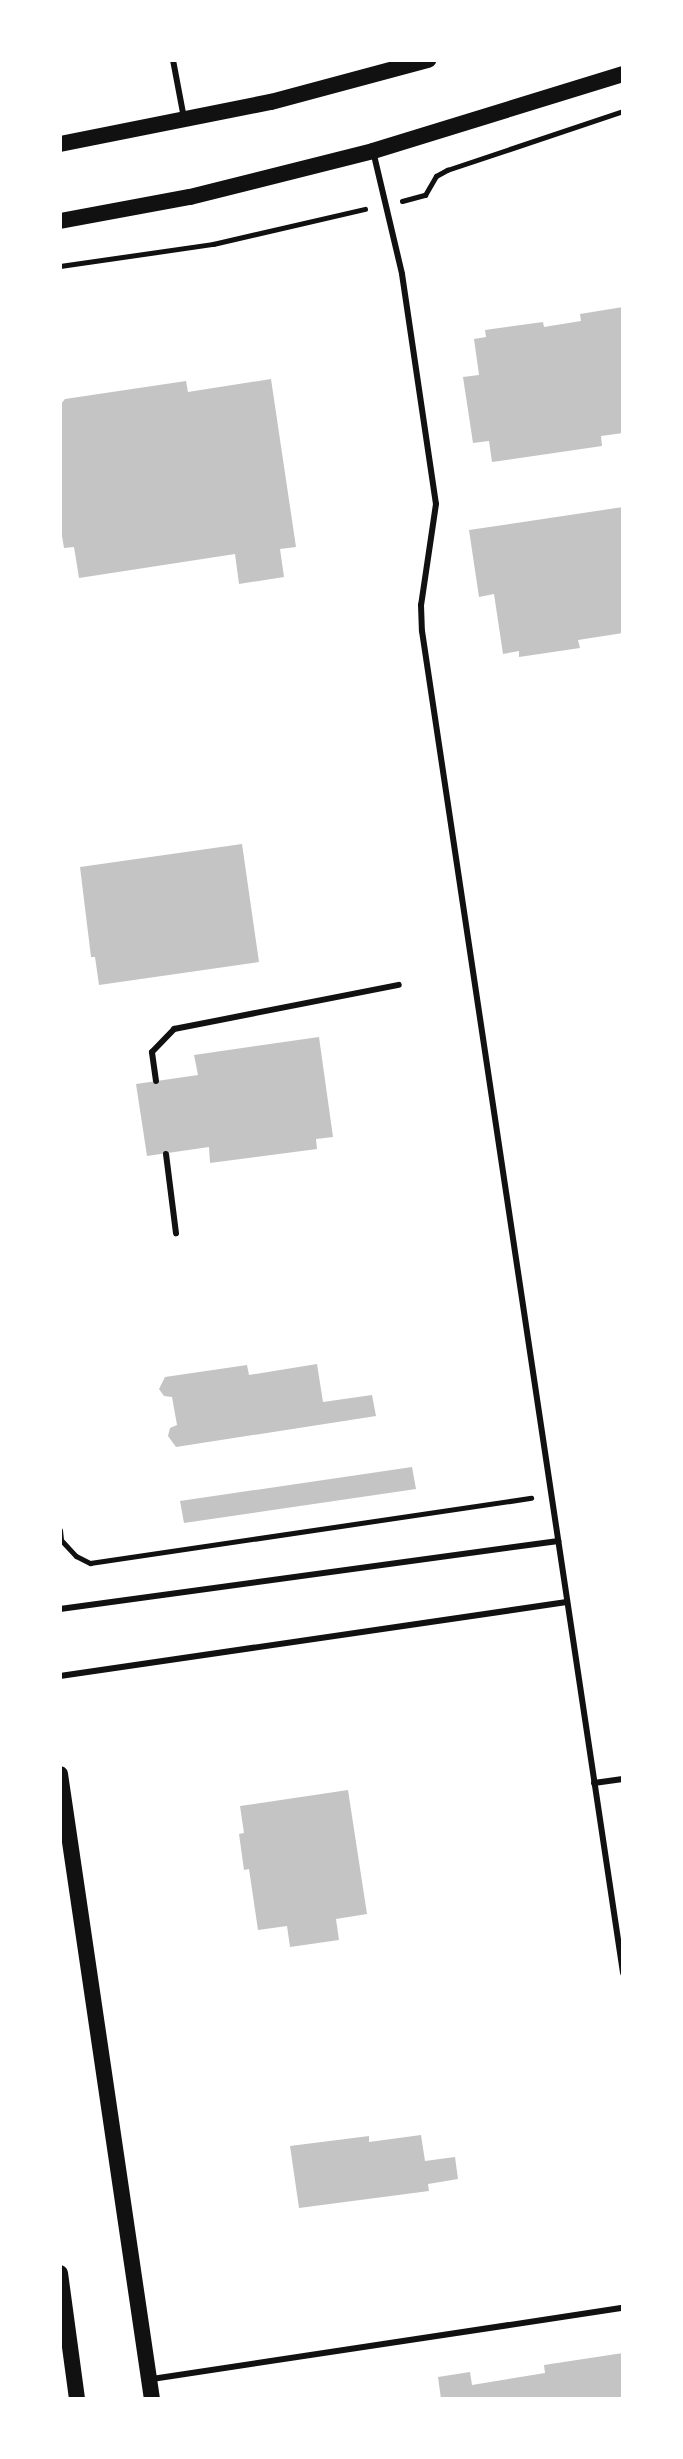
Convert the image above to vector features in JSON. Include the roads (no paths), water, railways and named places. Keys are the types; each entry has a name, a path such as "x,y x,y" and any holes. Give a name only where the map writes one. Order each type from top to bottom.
{"main road":[{"path":"60,144 185,121 428,60"},
{"path":"60,221 190,197 373,151 623,74"},
{"path":"60,1774 152,2399"},
{"path":"60,2273 77,2399"}],"lane":[{"path":"173,60 185,121"},
{"path":"373,151 402,274 436,504 421,605 422,631 623,1973"},
{"path":"156,1081 152,1052 174,1029 399,985"},
{"path":"166,1154 176,1233"},
{"path":"60,1609 558,1541"},
{"path":"60,1676 567,1602"},
{"path":"594,1783 623,1779"},
{"path":"149,2380 623,2308"}]}
